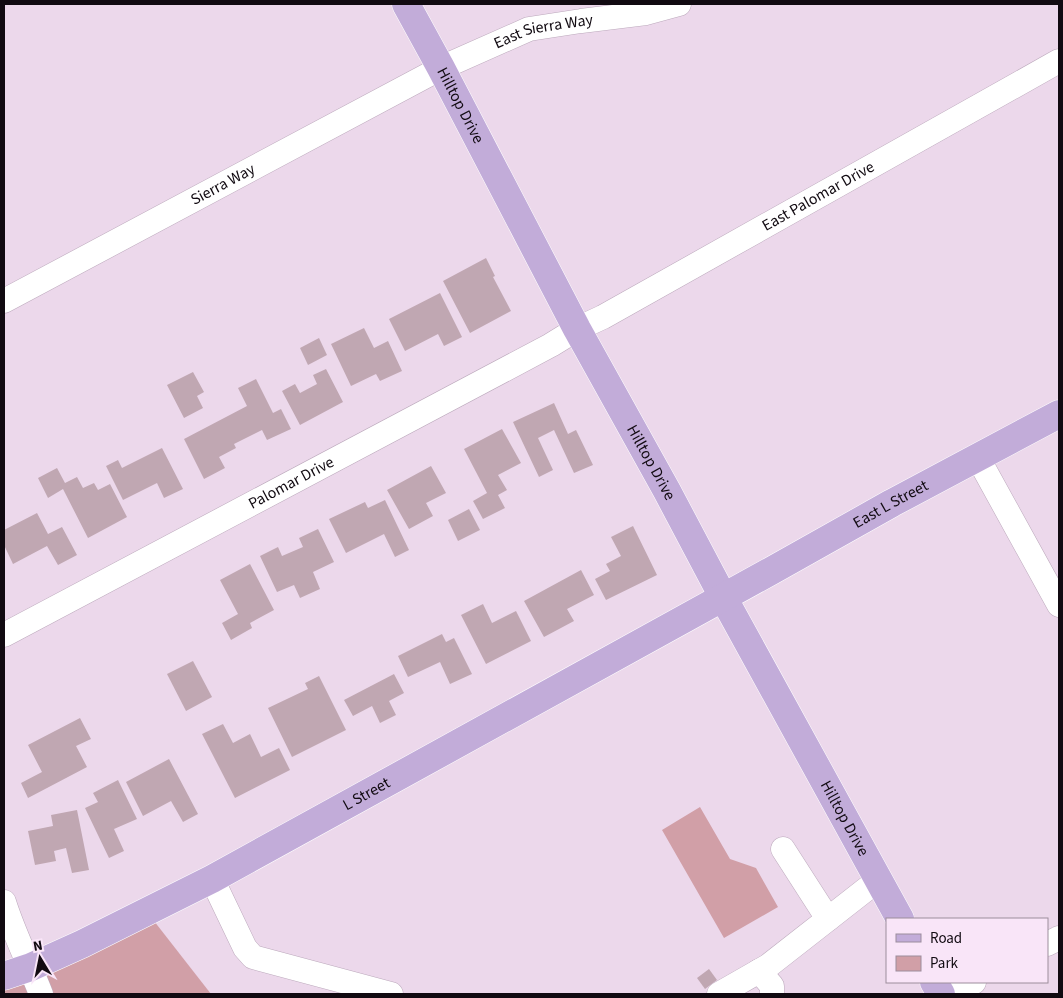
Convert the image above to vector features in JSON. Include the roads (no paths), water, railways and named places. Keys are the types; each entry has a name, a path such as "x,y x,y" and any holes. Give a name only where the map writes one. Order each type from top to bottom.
{"main road":[{"name":"Hilltop Drive","path":"406,4 577,329 668,491 723,597 899,918"},
{"name":"East L Street","path":"723,597 892,503 1059,414"},
{"name":"L Street","path":"4,976 31,967 82,944 212,879 723,597"},
{"path":"935,983 941,994"}],"street":[{"name":"East Sierra Way","path":"441,68 528,29 581,20 646,14 679,4"},
{"name":"East Palomar Drive","path":"577,329 603,317 1059,61"},
{"name":"Sierra Way","path":"4,301 441,68"},
{"name":"Palomar Drive","path":"4,635 551,345 577,329"},
{"path":"978,458 1059,605"},
{"path":"783,849 828,919"},
{"path":"212,879 245,948 252,957 391,994"},
{"path":"719,994 768,966 878,880"},
{"path":"4,902 10,924 31,967 41,994"},
{"path":"759,971 772,986 772,994"},
{"path":"950,994 972,983"}]}
